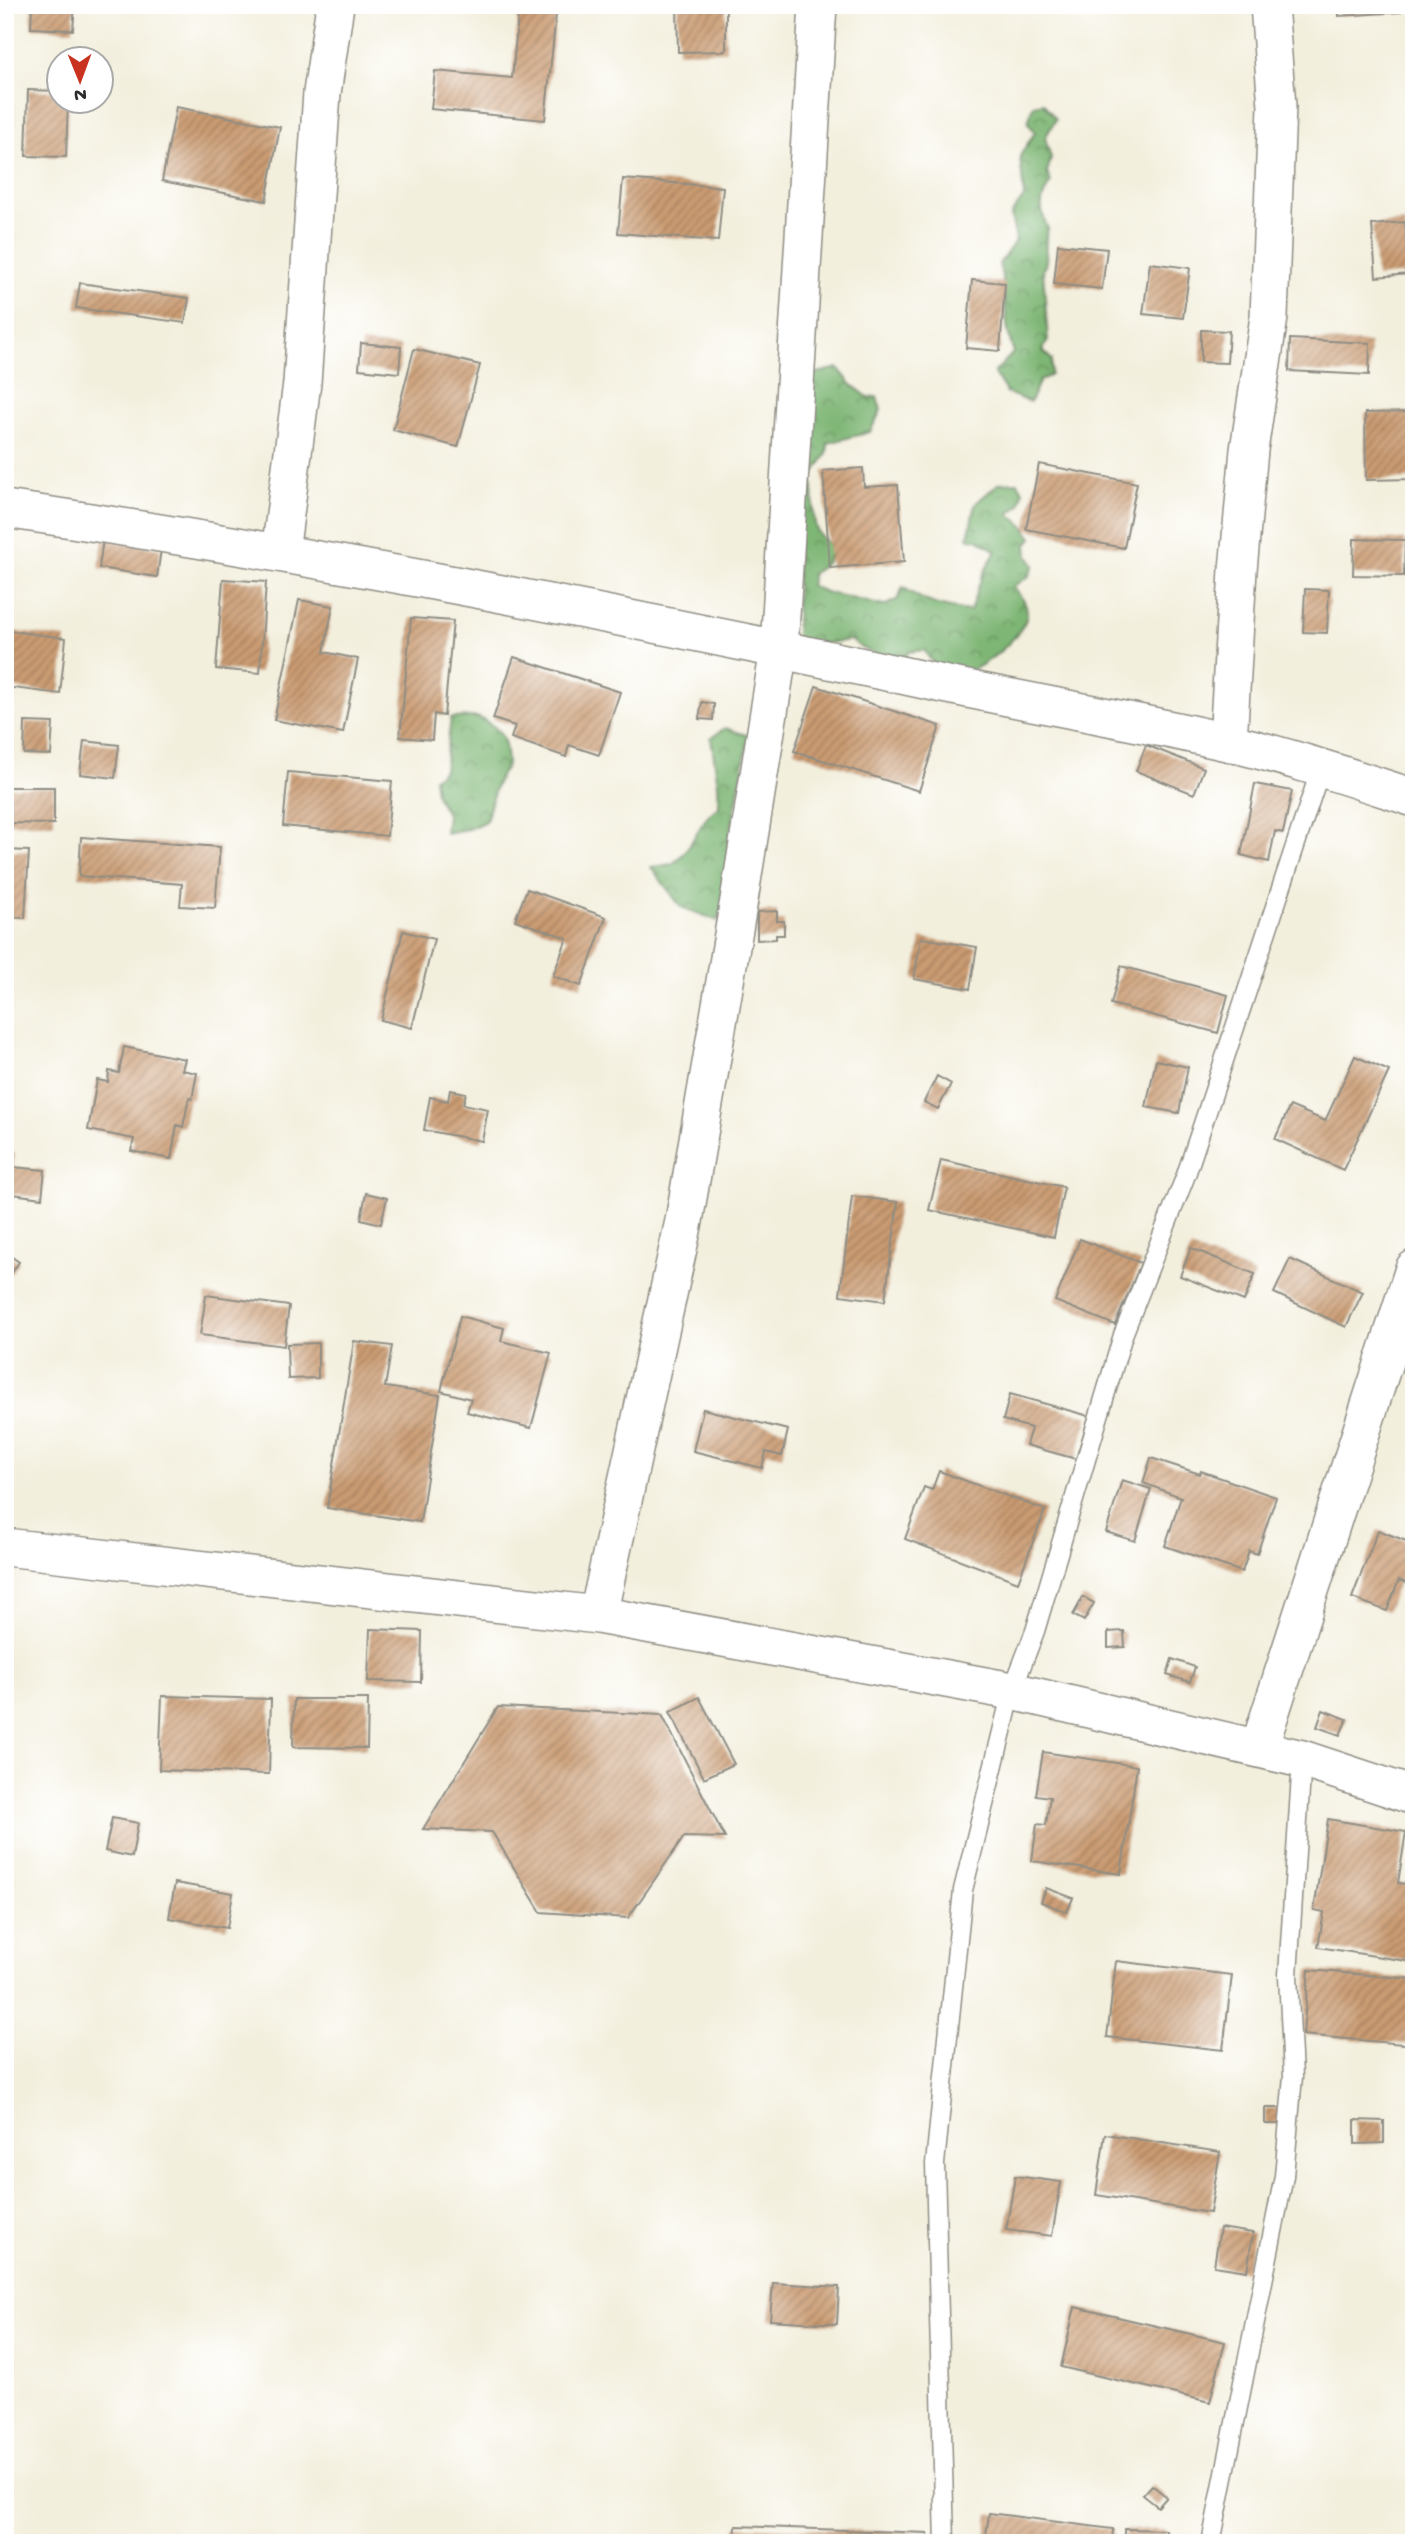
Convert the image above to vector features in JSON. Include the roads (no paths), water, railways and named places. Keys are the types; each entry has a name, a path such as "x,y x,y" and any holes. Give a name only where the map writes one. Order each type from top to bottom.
{"street":[{"path":"280,553 302,383 322,93 335,5"},
{"path":"598,1615 684,1221 779,649 818,5"},
{"path":"1228,742 1238,570 1249,450 1269,317 1278,106 1269,5"},
{"path":"5,509 280,553 779,649 1228,742 1414,798"},
{"path":"1259,1748 1414,1269"},
{"path":"5,1547 598,1615 1012,1691 1302,1759 1414,1796"}],"lane":[{"path":"945,2543 935,2164 963,1890 1012,1691 1035,1631 1123,1335 1186,1175 1321,768"},
{"path":"1211,2543 1284,2176 1293,2076 1288,1975 1302,1759"}]}
